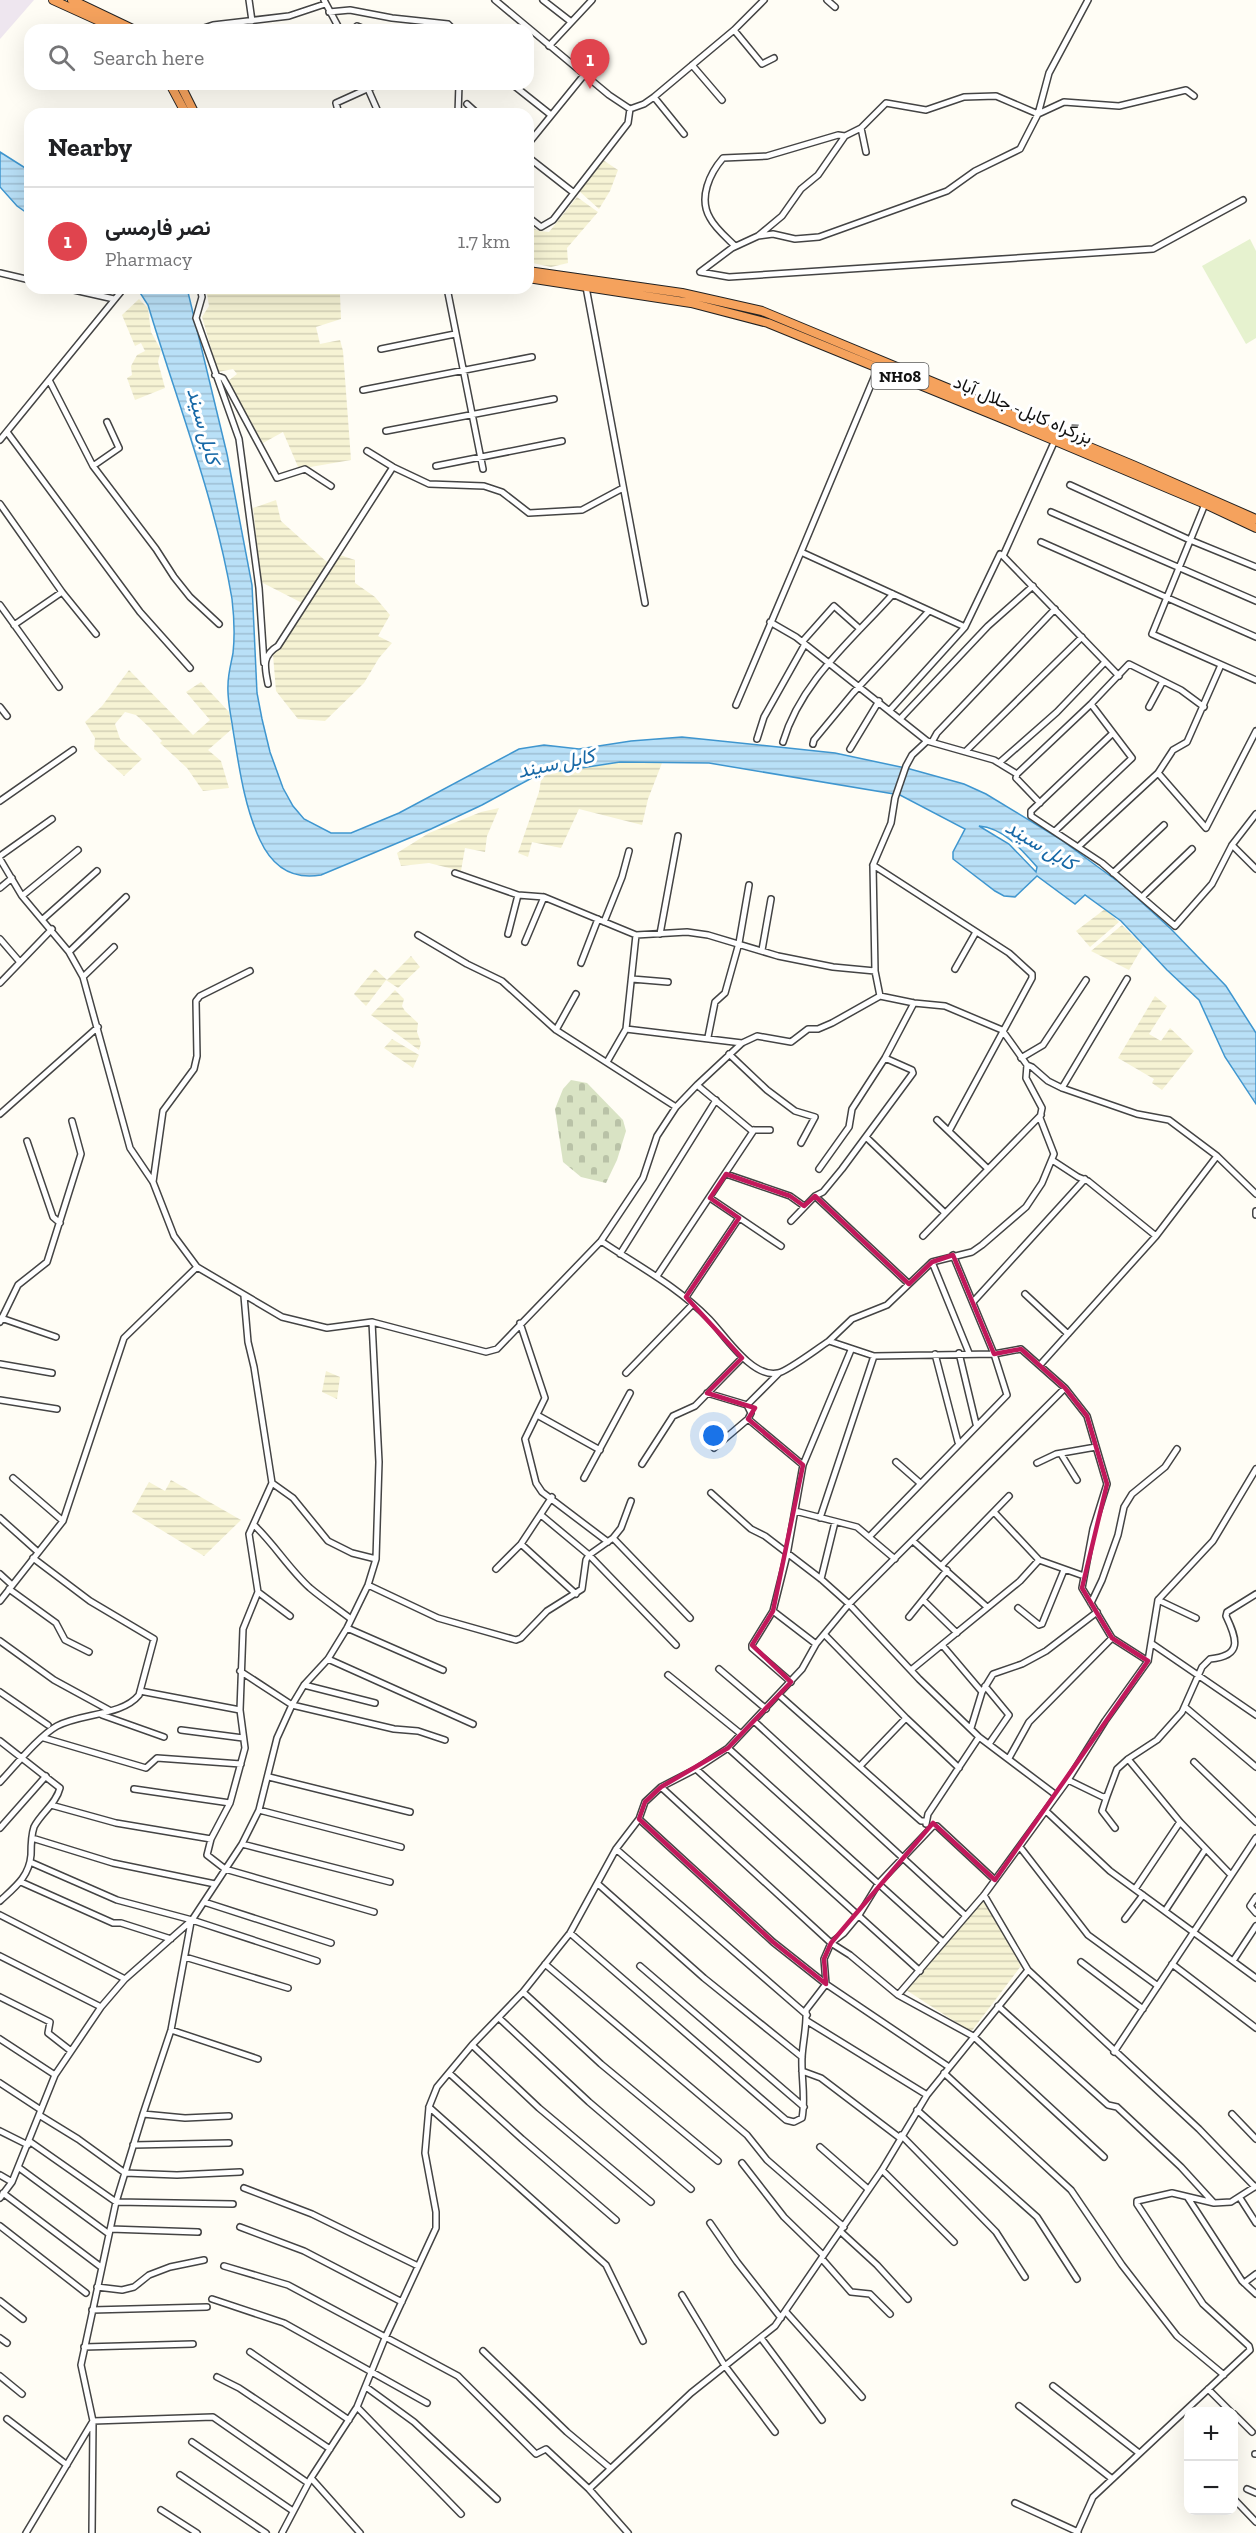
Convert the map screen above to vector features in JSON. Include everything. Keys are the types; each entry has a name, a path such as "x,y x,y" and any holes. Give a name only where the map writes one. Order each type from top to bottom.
{"highway":[{"path":"53,0 106,24"},
{"path":"72,0 122,24"},
{"path":"173,90 183,108"},
{"path":"183,90 192,108"},
{"name":"بزرگراه کابل- جلال آباد","path":"534,272 691,303 768,323 1210,497 1256,519"},
{"name":"بزرگراه کابل- جلال آباد","path":"534,279 682,293 762,311 1056,437 1256,528"}],"street":[{"path":"249,0 252,21"},
{"path":"495,0 523,24"},
{"path":"543,0 570,21"},
{"path":"549,46 591,0"},
{"path":"630,109 654,97 734,30 764,0"},
{"path":"827,0 835,7"},
{"path":"1088,0 1049,73 1038,114 1020,149 975,171 947,191 819,237 795,239 772,234 758,236 735,246 700,272 729,277 1153,249 1243,200"},
{"path":"223,24 289,16 325,2 336,24"},
{"path":"329,12 350,10 392,18 448,24"},
{"path":"734,30 762,64 774,58"},
{"path":"534,33 609,95 630,109"},
{"path":"692,65 722,100"},
{"path":"534,136 584,75"},
{"path":"337,108 336,103 366,90"},
{"path":"368,90 376,108"},
{"path":"458,108 459,90"},
{"path":"520,90 551,115"},
{"path":"758,236 782,216 801,189 818,175 845,136 861,128 886,103 926,110 964,97 996,96 1038,114 1064,102 1119,106 1186,90 1194,96"},
{"path":"654,97 684,134"},
{"path":"467,104 471,108"},
{"path":"534,222 539,226 546,225 574,193 628,123 630,109"},
{"path":"861,128 866,152"},
{"path":"735,246 710,218 705,201 712,171 723,158 767,156 838,135 845,136"},
{"path":"534,162 574,193"},
{"path":"0,273 24,279"},
{"path":"585,283 645,603"},
{"path":"92,294 114,299"},
{"path":"0,440 119,294"},
{"path":"201,294 196,318 238,439 259,588 264,663 268,684"},
{"path":"448,294 483,469"},
{"path":"381,349 455,334"},
{"path":"363,390 532,357"},
{"path":"736,705 878,368"},
{"path":"215,375 223,378 277,477 305,470 331,486"},
{"path":"49,380 93,466 156,549 174,577 190,597 219,624"},
{"path":"386,431 554,399"},
{"path":"93,466 119,448 106,423"},
{"path":"7,432 140,612 190,668"},
{"path":"1003,556 1056,437"},
{"path":"436,466 562,441"},
{"path":"367,451 393,468 429,484 484,486 502,492 529,513 582,510 623,488"},
{"path":"264,663 268,653 278,646 393,468"},
{"path":"1070,485 1190,540 1256,567"},
{"path":"0,504 62,592 96,634"},
{"path":"1205,504 1152,634 1256,680"},
{"path":"1051,512 1256,601"},
{"path":"1041,543 1256,637"},
{"path":"801,552 965,627"},
{"path":"890,710 965,627 1000,554 1119,676"},
{"path":"900,718 988,626 1033,586"},
{"path":"14,625 62,592"},
{"path":"783,742 793,713 801,699 829,663 893,594"},
{"path":"0,604 59,687"},
{"path":"757,739 765,717 804,643 834,606 860,629"},
{"path":"880,996 875,970 873,865 891,823 895,798 906,766 912,755 929,742 1055,609"},
{"path":"813,744 859,687 930,611"},
{"path":"770,622 804,643 929,742 966,751 999,763 1017,774"},
{"path":"966,751 1082,637"},
{"path":"999,763 1057,712 1105,662"},
{"path":"1040,803 1016,778 1017,774 1091,704 1126,666 1132,664 1204,707"},
{"path":"1078,847 1158,773 1173,750 1187,742 1221,665"},
{"path":"1149,707 1163,681"},
{"path":"850,749 879,701"},
{"path":"1054,831 1131,758 1091,704"},
{"path":"0,707 8,716"},
{"path":"1158,773 1206,828 1256,731"},
{"path":"1113,733 1030,814 1113,873 1175,926 1212,884 1232,845 1256,814"},
{"path":"0,801 73,750"},
{"path":"52,819 0,857 22,896 52,929 69,952 83,977 130,1148 153,1182 174,1236 197,1267 282,1317 327,1328 372,1322 486,1352 496,1349 601,1241 643,1178 657,1136 676,1107 729,1054 742,1043 757,1036 791,1042 808,1029 832,1023 880,996 945,1006 1002,1030 1027,1065 1032,1066 1048,1081 1137,1114 1169,1120 1217,1156 1256,1194"},
{"path":"1113,873 1164,825"},
{"path":"660,934 678,836"},
{"path":"1232,845 1256,869"},
{"path":"1142,897 1192,849"},
{"path":"22,896 78,850"},
{"path":"581,963 622,877 629,851"},
{"path":"873,865 1010,954 1032,974 1032,978 949,1131"},
{"path":"43,919 97,871"},
{"path":"455,873 518,895 544,897 636,935 687,933 739,943 778,956 833,967 875,970"},
{"path":"0,888 12,878"},
{"path":"708,1037 715,1002 725,993 739,943 749,885"},
{"path":"508,934 518,895"},
{"path":"69,952 126,897"},
{"path":"525,942 544,897"},
{"path":"762,950 771,898"},
{"path":"0,983 52,929"},
{"path":"955,969 976,932"},
{"path":"418,935 466,964 502,981 556,1030 676,1107"},
{"path":"607,1062 626,1029 636,935"},
{"path":"0,939 19,962"},
{"path":"83,977 114,947"},
{"path":"153,1182 163,1112 194,1069 197,1056 196,1001 200,996 250,971"},
{"path":"632,979 668,982"},
{"path":"1021,1058 1043,1045 1086,980"},
{"path":"1062,1088 1127,980"},
{"path":"556,1030 576,994"},
{"path":"819,1169 849,1127 852,1109 885,1058 914,1003"},
{"path":"0,1114 98,1027"},
{"path":"626,1029 708,1037 742,1043"},
{"path":"729,1054 767,1090 795,1111 815,1117 801,1143"},
{"path":"791,1221 815,1196 823,1192 914,1073 885,1058"},
{"path":"747,1405 779,1373 829,1341 852,1319 887,1305 932,1262 972,1252 1026,1207 1042,1183 1052,1160 1053,1148 1040,1118 1042,1108 1026,1078 1027,1065"},
{"path":"697,1085 754,1130 770,1130"},
{"path":"620,1254 716,1100"},
{"path":"923,1236 1035,1118 1042,1114"},
{"path":"937,1120 987,1168"},
{"path":"56,1337 1,1320 18,1285 47,1262 81,1154 72,1121"},
{"path":"657,1276 754,1130"},
{"path":"866,1137 945,1213"},
{"path":"27,1141 53,1217 60,1223"},
{"path":"1040,1365 1156,1236 1217,1156"},
{"path":"1052,1160 1085,1179 1156,1236"},
{"path":"726,1174 790,1196 804,1206"},
{"path":"973,1302 1085,1179"},
{"path":"815,1196 909,1284"},
{"path":"710,1198 781,1246"},
{"path":"686,1297 739,1218"},
{"path":"601,1241 686,1297 709,1319 742,1358 765,1372 779,1373"},
{"path":"869,1537 958,1442 1007,1395 994,1354 954,1255"},
{"path":"932,1262 969,1353"},
{"path":"0,1601 63,1521 124,1338 197,1267"},
{"path":"1025,1294 1068,1334"},
{"path":"244,1296 248,1342 272,1483 249,1534 258,1592 243,1629 240,1710 245,1748 230,1803 211,1839 207,1855 225,1869 374,1912"},
{"path":"626,1373 693,1304"},
{"path":"101,2267 2,2196 12,2182 55,2075 71,2050 101,2007 125,1979 192,1920 242,1844 260,1810 277,1738 292,1705 304,1685 328,1659 347,1628 368,1585 376,1559 379,1462 372,1322"},
{"path":"520,1323 545,1398 526,1436 525,1444 536,1483 542,1492 610,1540 690,1618"},
{"path":"829,1341 874,1356 994,1354 1021,1349 1065,1388 1087,1416 1107,1484 1093,1530 1082,1588 1112,1638 1149,1661"},
{"path":"791,1682 752,1648 752,1645 773,1611 787,1555 803,1465 851,1350"},
{"path":"959,1353 976,1424"},
{"path":"935,1354 958,1442"},
{"path":"820,1518 874,1356"},
{"path":"642,1464 673,1416 695,1406 742,1358"},
{"path":"0,1364 52,1373"},
{"path":"282,2533 309,2481 357,2407 385,2338 438,2223 424,2153 429,2107 437,2087 472,2045 523,1992 570,1933 616,1849 639,1820 645,1802 661,1787 696,1769 728,1748 802,1669 816,1644 849,1604 1065,1388"},
{"path":"707,1393 747,1405 751,1413 748,1419 714,1448"},
{"path":"584,1478 630,1394"},
{"path":"0,1400 57,1409"},
{"path":"537,1415 600,1450"},
{"path":"748,1419 803,1465"},
{"path":"1037,1463 1061,1454 1096,1447"},
{"path":"1091,1603 1110,1558 1124,1507 1132,1494 1165,1467 1177,1449"},
{"path":"1061,1454 1077,1480"},
{"path":"896,1462 920,1483"},
{"path":"898,1995 996,1880 1149,1661 1158,1600 1213,1541 1256,1469"},
{"path":"13,1478 63,1521"},
{"path":"272,1483 293,1497 328,1541 352,1553 376,1559"},
{"path":"711,1493 751,1529 765,1536 821,1579 849,1604 979,1737 1056,1795"},
{"path":"909,1617 945,1568 1009,1496"},
{"path":"496,1569 520,1544 552,1497"},
{"path":"368,1585 438,1618 516,1640 521,1638 547,1611 582,1589 589,1555 610,1540 621,1528 631,1501"},
{"path":"795,1511 857,1527 895,1559"},
{"path":"994,1512 1040,1560 1084,1576"},
{"path":"541,1515 589,1555 676,1645"},
{"path":"0,1518 38,1552"},
{"path":"821,1579 835,1522"},
{"path":"254,1526 273,1543 288,1565 311,1589 351,1619"},
{"path":"913,1541 987,1607"},
{"path":"520,1544 576,1594"},
{"path":"33,1558 90,1601 154,1639 140,1691 133,1702 109,1710 102,1715"},
{"path":"911,1670 1020,1581 1040,1560"},
{"path":"1018,1608 1039,1625 1042,1624 1064,1570"},
{"path":"0,1574 11,1587 56,1623 65,1640 88,1652"},
{"path":"258,1592 290,1616"},
{"path":"1115,1828 1102,1811 1117,1769 1157,1740 1185,1707 1202,1667 1210,1659 1221,1658 1231,1652 1236,1645 1235,1635 1226,1616 1227,1612 1256,1594"},
{"path":"922,1600 957,1633"},
{"path":"1158,1600 1196,1618"},
{"path":"773,1611 816,1644"},
{"path":"971,1728 984,1689 993,1674 1022,1664 1046,1651 1097,1612"},
{"path":"347,1628 443,1670"},
{"path":"825,1635 906,1718 959,1767"},
{"path":"1009,1758 1029,1722 1112,1638"},
{"path":"0,1641 54,1680 109,1710"},
{"path":"1151,1643 1256,1715"},
{"path":"943,1646 1009,1713 988,1744"},
{"path":"328,1659 473,1724"},
{"path":"719,1669 766,1709"},
{"path":"240,1671 292,1705 394,1729 418,1731 445,1740"},
{"path":"668,1676 741,1734"},
{"path":"304,1685 375,1703"},
{"path":"140,1691 240,1710"},
{"path":"0,1692 48,1725"},
{"path":"779,1695 921,1821 925,1821"},
{"path":"1185,1707 1256,1767"},
{"path":"0,1782 55,1727 76,1717 102,1715 164,1737"},
{"path":"860,1766 906,1718"},
{"path":"754,1721 966,1916"},
{"path":"180,1730 243,1738"},
{"path":"928,1828 925,1821 927,1814 979,1737"},
{"path":"44,1738 146,1768 157,1758 241,1764"},
{"path":"0,1741 60,1788 51,1805 36,1824 30,1862 21,1882 0,1901"},
{"path":"728,1748 943,1942"},
{"path":"1128,1759 1180,1822 1231,1875"},
{"path":"1194,1762 1256,1822"},
{"path":"696,1769 920,1971"},
{"path":"0,1828 46,1776"},
{"path":"269,1777 410,1812"},
{"path":"1068,1780 1103,1797 1107,1796"},
{"path":"661,1787 831,1943 850,1955 898,1995 973,2036 1104,2157"},
{"path":"134,1789 230,1803"},
{"path":"51,1805 116,1823 211,1839"},
{"path":"260,1810 401,1847"},
{"path":"1046,1811 1110,1871 1255,1976"},
{"path":"639,1820 773,1942 826,1984 949,2067"},
{"path":"1135,1889 1180,1822"},
{"path":"570,1933 786,2120 794,2122 802,2118 804,2107 802,2057 806,2010 826,1984 824,1959 831,1943 844,1933 859,1916 878,1884 928,1828 937,1826 996,1880"},
{"path":"32,1838 113,1863 216,1884"},
{"path":"1114,2052 1256,1838"},
{"path":"242,1844 390,1882"},
{"path":"1020,1847 1088,1935 1158,1986"},
{"path":"616,1849 807,2018 927,2095"},
{"path":"1165,1911 1205,1850"},
{"path":"30,1862 117,1900 192,1920 317,1961"},
{"path":"21,1882 113,1923 121,1923 171,1939"},
{"path":"598,1884 704,1978 802,2057"},
{"path":"984,1894 1028,1970 1199,2129 1256,2186 1231,2202 1214,2203 1172,2193 1139,2200 1137,2204 1203,2304 1249,2346 1250,2350 1093,2497 1078,2533 1014,2503"},
{"path":"1125,1918 1143,1895"},
{"path":"1256,1897 1250,1908 1256,1913"},
{"path":"204,1902 331,1943"},
{"path":"0,1915 125,1979"},
{"path":"92,2533 93,2421 81,2365 116,2202 142,2114 171,2030 192,1920"},
{"path":"1233,1961 1256,1926"},
{"path":"0,1956 101,2007"},
{"path":"185,1957 288,1988"},
{"path":"1080,1962 1143,2009"},
{"path":"545,1964 747,2135 767,2160 842,2230 908,2298"},
{"path":"1172,1965 1256,2028"},
{"path":"640,1966 804,2107"},
{"path":"589,2489 691,2393 761,2338 781,2318 882,2170 927,2095 1028,1970"},
{"path":"523,1992 601,2064 718,2161"},
{"path":"0,1997 50,2022 48,2033 71,2050"},
{"path":"998,2006 1108,2105 1117,2107 1181,2167 1214,2203"},
{"path":"499,2018 589,2102 691,2188"},
{"path":"171,2030 258,2059"},
{"path":"0,2039 55,2075"},
{"path":"472,2045 538,2108 651,2202"},
{"path":"802,2071 821,2078 900,2137 996,2232 1025,2277"},
{"path":"449,2073 616,2220"},
{"path":"944,2073 1071,2190 1122,2265 1177,2336 1224,2376"},
{"path":"0,2083 125,2173 177,2175 240,2172"},
{"path":"429,2107 606,2265 643,2341"},
{"path":"917,2110 1037,2217 1077,2279"},
{"path":"142,2114 185,2118 229,2116"},
{"path":"1232,2114 1256,2139"},
{"path":"0,2131 28,2143 116,2202 233,2204"},
{"path":"133,2145 229,2143"},
{"path":"820,2147 868,2189"},
{"path":"742,2163 784,2217 851,2292 870,2294 890,2313"},
{"path":"18,2167 109,2231 198,2232"},
{"path":"882,2170 954,2242"},
{"path":"0,2175 12,2182"},
{"path":"244,2188 312,2214 418,2266"},
{"path":"1188,2198 1244,2283 1256,2294"},
{"path":"1240,2198 1256,2223"},
{"path":"710,2223 781,2318"},
{"path":"0,2226 86,2293"},
{"path":"240,2227 304,2252 402,2302"},
{"path":"97,2287 122,2290 135,2287 148,2275 170,2267 204,2260"},
{"path":"224,2266 288,2285 458,2376 536,2454 546,2449 589,2489 628,2533"},
{"path":"1244,2283 1256,2274"},
{"path":"682,2295 726,2366 775,2432"},
{"path":"212,2298 284,2323 427,2403"},
{"path":"0,2301 23,2319"},
{"path":"92,2310 207,2307"},
{"path":"786,2312 862,2397"},
{"path":"0,2338 7,2343"},
{"path":"761,2338 822,2420"},
{"path":"84,2347 193,2344"},
{"path":"483,2351 567,2432 610,2468"},
{"path":"250,2352 349,2420"},
{"path":"0,2376 22,2394"},
{"path":"217,2377 239,2388 330,2449"},
{"path":"1053,2386 1138,2453"},
{"path":"366,2387 414,2422 497,2499"},
{"path":"1208,2389 1226,2407"},
{"path":"1019,2406 1111,2478"},
{"path":"357,2407 461,2514"},
{"path":"93,2421 213,2417 309,2481 360,2533"},
{"path":"7,2419 67,2465"},
{"path":"1238,2419 1252,2432"},
{"path":"26,2533 93,2421"},
{"path":"192,2442 293,2511"},
{"path":"180,2475 266,2533"},
{"path":"1247,2489 1256,2493"},
{"path":"1238,2504 1256,2522"},
{"path":"161,2510 197,2533"}],"highlighted area":[{"path":"726,1174 790,1196 804,1206 815,1196 909,1284 932,1262 953,1255 994,1354 1021,1349 1065,1388 1087,1416 1107,1484 1082,1588 1112,1638 1148,1661 995,1880 933,1823 831,1943 824,1959 826,1984 773,1942 639,1819 645,1802 661,1787 728,1748 791,1682 752,1645 773,1611 803,1465 748,1419 755,1408 707,1393 742,1358 686,1297 739,1218 710,1198"}],"shaded area":[{"path":"0,0 34,0 0,39"},
{"path":"603,160 618,170 610,191 599,209 578,190"},
{"path":"577,197 598,212 567,248 568,263 551,267 534,263 534,228 549,232"},
{"path":"207,294 340,294 341,319 316,327 320,344 340,340 343,351 351,460 299,469 283,432 263,443 228,381 237,374 233,369 218,372 202,317 209,306"},
{"path":"139,299 148,308 151,332 161,350 158,362 165,388 135,400 127,378 132,375 131,366 137,355 145,351 141,343 135,346 122,315"},
{"path":"276,500 281,521 328,563 340,555 355,560 355,583 375,597 390,615 378,636 392,643 379,658 364,683 325,721 298,719 276,691 273,655 287,638 306,605 261,582 253,508"},
{"path":"129,670 193,735 210,720 186,692 201,682 229,712 232,729 208,750 221,761 229,788 203,791 187,768 160,743 162,741 136,715 125,712 115,724 120,739 142,759 124,776 94,749 95,738 85,722 102,706"},
{"path":"617,763 662,763 648,799 642,825 579,809 561,848 532,842 528,857 518,853 539,792 542,774"},
{"path":"499,808 487,836 485,852 465,848 461,871 429,863 401,866 397,853 429,833 481,812"},
{"path":"1105,909 1119,922 1090,947 1076,931"},
{"path":"1122,925 1143,946 1129,970 1091,951"},
{"path":"411,956 420,967 398,988 386,980 366,1006 354,994 375,969 387,980"},
{"path":"395,990 404,999 402,1006 405,1011 418,1023 417,1032 421,1043 419,1050 371,1015"},
{"path":"1155,996 1167,1006 1149,1034 1161,1041 1170,1028 1194,1051 1162,1090 1152,1083 1154,1079 1118,1058"},
{"path":"392,1039 419,1055 413,1068 384,1048"},
{"path":"326,1371 340,1377 337,1399 322,1392"},
{"path":"171,1480 241,1520 204,1556 132,1512 149,1482 165,1491"},
{"path":"984,1896 1021,1966 971,2032 903,1988"}],"green space":[{"path":"1250,239 1256,251 1256,338 1246,344 1202,266"},
{"path":"571,1080 587,1083 623,1120 626,1131 617,1160 606,1183 581,1177 563,1162 555,1109 563,1089"}],"water":[{"path":"0,152 24,167 24,211 0,187"},
{"name":"کابل سيند","path":"141,294 188,294 227,454 252,585 257,693 262,719 270,752 283,788 293,806 304,819 331,833 351,833 399,813 519,749 544,745 579,749 631,741 682,737 835,753 910,769 964,784 986,794 1060,839 1124,886 1171,929 1226,986 1256,1033 1256,1104 1225,1057 1199,1000 1121,921 1085,895 1075,904 1037,876 1015,897 1004,896 995,891 953,859 953,852 965,829 900,795 709,763 620,762 543,772 431,829 321,875 301,875 284,869 271,857 260,840 246,800 228,696 228,677 234,646 232,599 216,524 148,305","holes":["979,826 996,831 1019,847 1037,867 1036,872 1009,844"]}],"place":[{"name":"نصر فارمسی","path":"590,89"}]}
